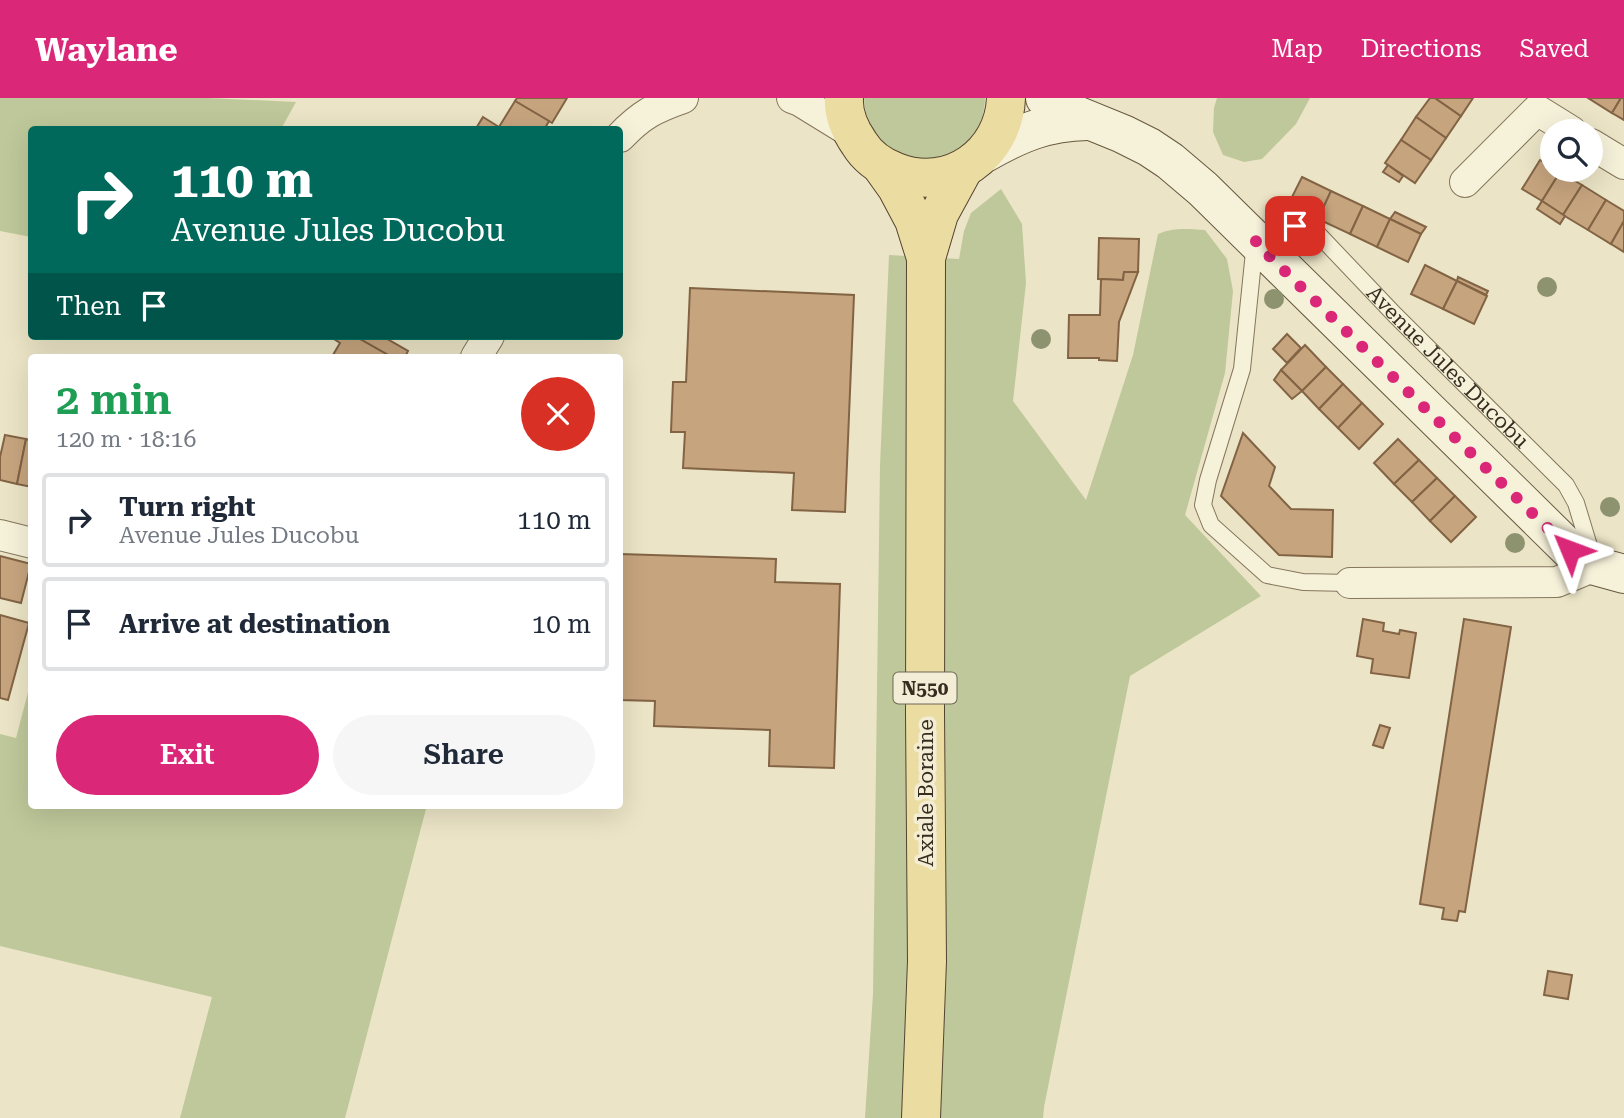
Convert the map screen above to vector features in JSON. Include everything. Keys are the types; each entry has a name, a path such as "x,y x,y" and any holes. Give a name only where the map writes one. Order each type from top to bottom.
{"main road":[{"name":"Axiale Boraine","path":"921,1118 927,961 926,258 939,215 974,162 998,134 1006,111 1006,98"},
{"name":"Axiale Boraine","path":"848,116 864,152 882,167 897,188 914,220 926,258"},
{"path":"882,167 908,177 936,178 974,162"}],"street":[{"path":"623,134 635,121 657,106 683,98"},
{"path":"792,98 811,107 848,116"},
{"path":"1045,98 1087,121 1149,147 1170,161 1203,189 1570,550 1610,570"},
{"path":"1465,182 1537,110 1552,119"},
{"path":"974,162 1009,139 1044,126 1064,121 1087,121"},
{"path":"1603,151 1624,164"},
{"path":"0,535 28,542"},
{"path":"1350,583 1557,582 1610,570"}],"lane":[{"path":"1255,242 1242,369 1203,505 1211,525 1267,575 1303,582 1350,583"}],"green space":[{"path":"0,98 207,98 296,102 283,126 28,126 28,236 0,231"},
{"path":"864,98 985,98 982,118 973,135 959,148 943,157 925,160 907,158 890,150 875,135 867,117"},
{"path":"1217,98 1310,98 1296,124 1262,159 1244,162 1223,155 1213,132"},
{"path":"1001,189 1022,224 1026,283 1013,401 1086,500 1133,355 1158,234 1175,229 1205,230 1227,259 1233,291 1225,373 1185,515 1261,596 1130,676 1043,1118 865,1118 873,994 880,466 889,255 959,259 964,231 971,213"},
{"path":"28,692 28,809 426,809 345,1118 180,1118 212,997 0,946 0,734 16,738"}],"building":[{"path":"517,98 567,98 552,123 515,101"},
{"path":"1430,98 1435,98 1461,116 1446,138 1416,117"},
{"path":"1435,98 1473,98 1461,116"},
{"path":"1588,98 1621,98 1612,113"},
{"path":"1621,98 1624,98 1624,120 1612,113"},
{"path":"515,101 549,121 546,126 500,126"},
{"path":"483,117 497,126 477,126"},
{"path":"1416,117 1446,138 1431,160 1401,140"},
{"path":"1401,140 1431,160 1415,183 1385,163"},
{"path":"1540,160 1540,182 1554,182 1542,201 1522,189"},
{"path":"1388,165 1403,176 1399,182 1383,172"},
{"path":"1302,177 1331,191 1318,219 1288,205"},
{"path":"1554,182 1577,182 1582,185 1563,215 1542,201"},
{"path":"1582,185 1606,200 1588,230 1563,215"},
{"path":"1331,191 1363,206 1350,234 1318,219"},
{"path":"1606,200 1624,211 1624,221 1611,244 1588,230"},
{"path":"1542,201 1565,216 1560,224 1537,209"},
{"path":"1363,206 1390,219 1377,247 1350,234"},
{"path":"1395,212 1426,227 1421,234 1390,219"},
{"path":"1390,219 1421,234 1408,262 1377,247"},
{"path":"1624,221 1624,252 1611,244"},
{"path":"1099,238 1139,239 1138,272 1124,272 1123,280 1098,279"},
{"path":"1425,265 1457,281 1443,309 1411,294"},
{"path":"1124,272 1138,272 1119,322 1117,361 1068,358 1069,315 1100,315 1101,279 1123,280"},
{"path":"1458,277 1488,291 1486,295 1457,281"},
{"path":"1457,281 1487,296 1474,324 1443,309"},
{"path":"690,288 854,295 845,512 792,510 794,473 683,468 685,432 671,432 673,382 686,382"},
{"path":"1287,334 1301,348 1287,363 1273,349"},
{"path":"336,340 362,340 387,354 334,354 340,343"},
{"path":"362,340 389,340 408,351 406,354 387,354"},
{"path":"1305,345 1326,367 1302,391 1281,370"},
{"path":"1326,367 1343,384 1319,409 1302,391"},
{"path":"1281,370 1302,391 1292,399 1274,380"},
{"path":"1343,384 1362,403 1338,428 1319,409"},
{"path":"1362,403 1383,424 1359,449 1338,428"},
{"path":"1243,433 1275,467 1269,486 1291,509 1333,510 1332,557 1279,555 1221,496"},
{"path":"5,435 26,439 17,484 0,480 0,457"},
{"path":"26,439 28,486 17,484"},
{"path":"1398,439 1419,460 1394,484 1374,463"},
{"path":"1419,460 1437,478 1412,502 1394,484"},
{"path":"1437,478 1455,496 1430,521 1412,502"},
{"path":"1455,496 1476,517 1451,542 1430,521"},
{"path":"623,554 776,559 775,582 840,584 834,768 769,766 770,730 654,726 655,701 623,700"},
{"path":"0,556 28,563 28,576 21,603 0,598"},
{"path":"0,615 28,623 28,627 8,700 0,698"},
{"path":"1363,619 1384,623 1383,631 1416,633 1409,678 1371,673 1373,659 1357,656"},
{"path":"1464,619 1511,627 1465,912 1459,911 1457,921 1442,919 1444,908 1420,904"},
{"path":"1380,725 1390,728 1383,748 1373,745"},
{"path":"1548,971 1572,975 1568,999 1544,995"}],"route":[{"path":"1295,226 1273,229 1255,242 1570,550"}]}
